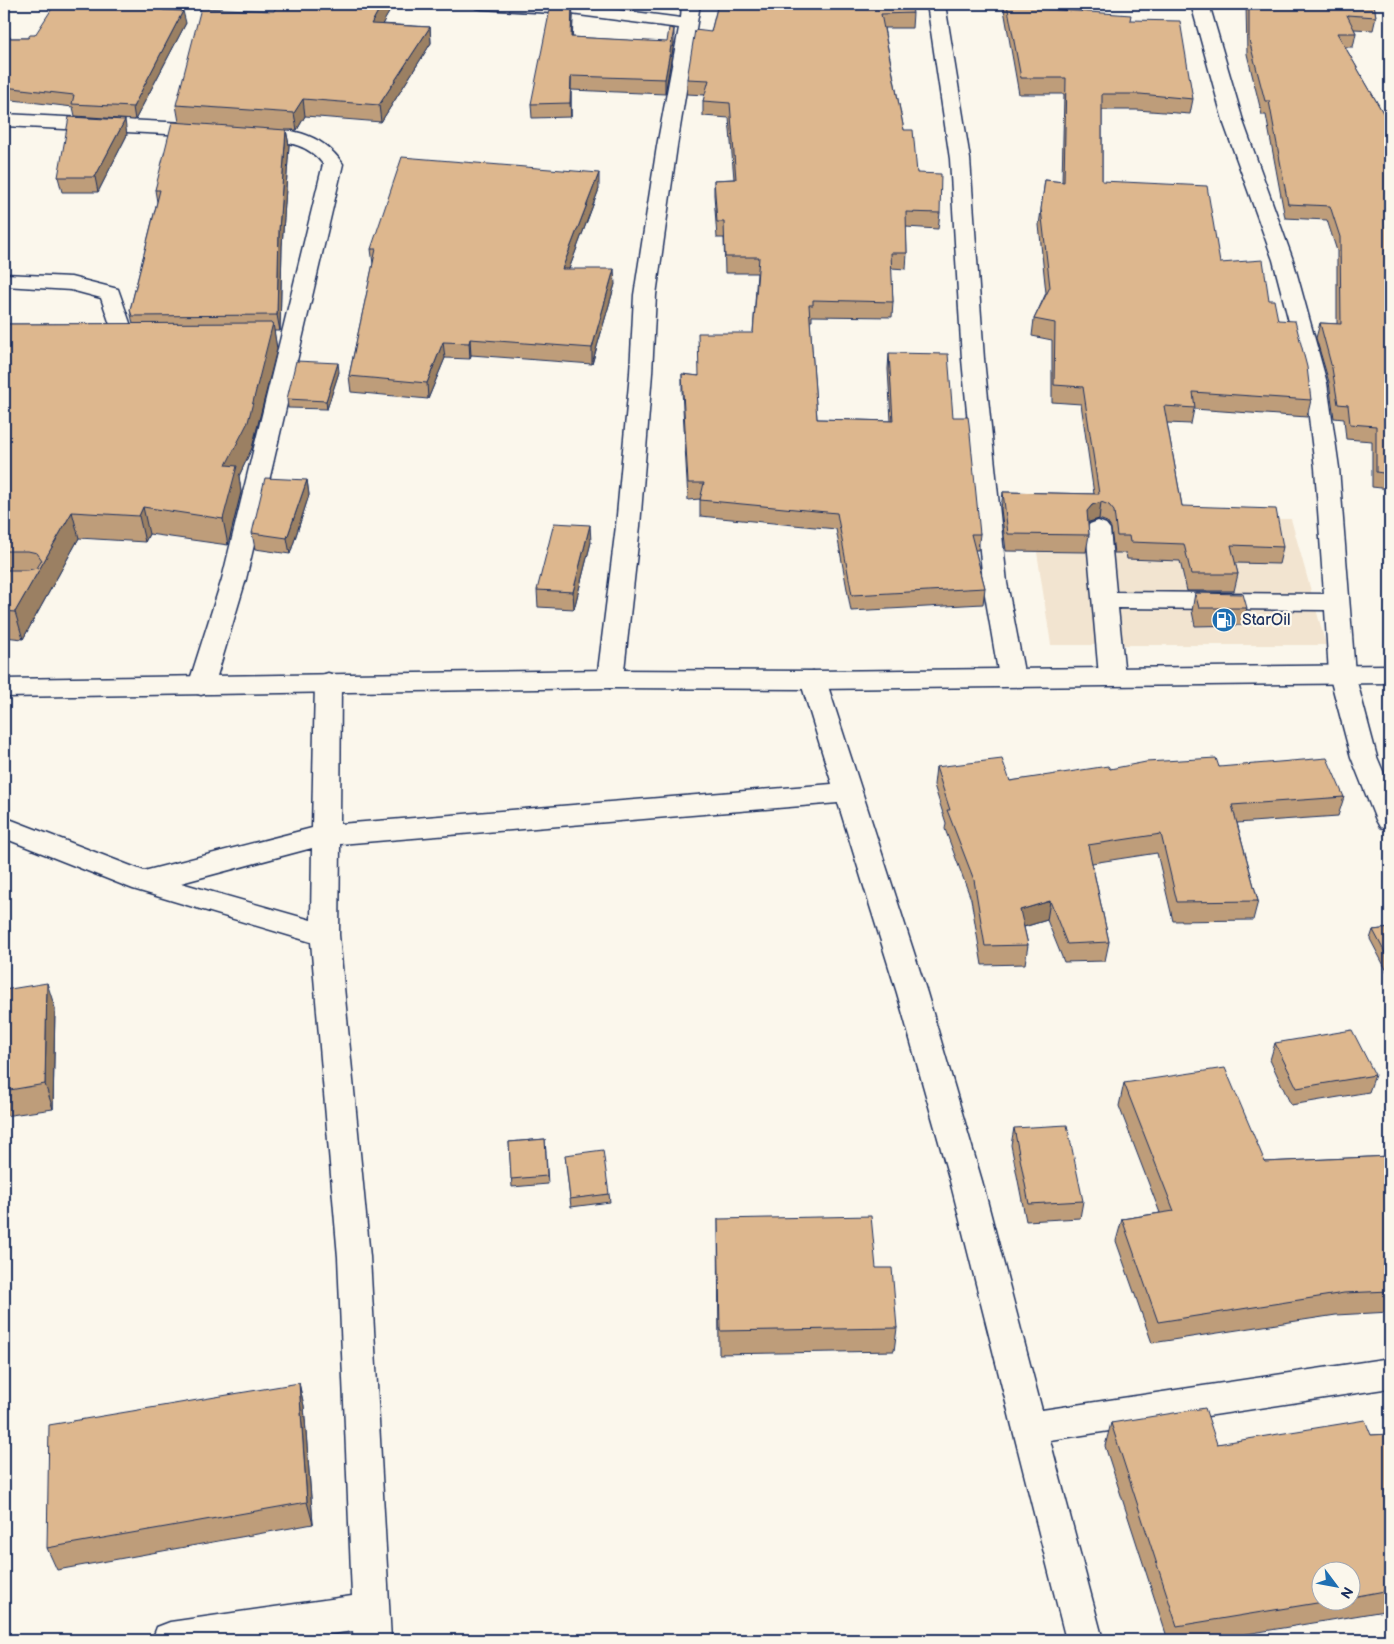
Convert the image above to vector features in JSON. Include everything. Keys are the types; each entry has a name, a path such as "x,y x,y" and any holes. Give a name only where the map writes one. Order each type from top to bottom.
{"street":[{"path":"482,4 690,14 645,295 641,372 628,526 610,679"},
{"path":"936,4 960,159 973,359 995,583 1012,677"},
{"path":"1200,4 1234,124 1283,260 1316,383 1327,468 1342,674 1364,758 1390,820"},
{"path":"4,120 229,132 295,138 313,142 326,152 334,164 282,340 234,579 201,686"},
{"path":"4,280 64,282 90,286 110,294 126,340"},
{"path":"1098,529 1112,676"},
{"path":"1105,600 1337,602"},
{"path":"4,688 610,679 813,680 1390,674"},
{"path":"813,680 912,993 966,1181 1031,1427 1084,1640"},
{"path":"170,1640 371,1625 354,1257 325,935 328,682"},
{"path":"143,882 325,835 849,792"},
{"path":"4,827 143,882 325,935"},
{"path":"1031,1427 1390,1373"}],"shaded area":[{"path":"1032,519 1291,519 1326,645 1051,645"}],"building":[{"path":"55,4 166,4 163,10 183,11 133,107 72,104 74,95 4,87 4,38 28,38 30,35 35,35"},
{"path":"278,4 382,4 371,24 430,27 379,105 303,99 294,113 176,105 201,8 274,11"},
{"path":"551,4 572,4 571,37 667,42 669,28 674,29 665,79 571,76 570,103 531,104"},
{"path":"718,4 911,4 913,13 881,14 904,130 913,130 917,173 941,174 940,213 906,212 907,253 891,253 893,302 813,300 813,305 809,305 817,419 893,421 889,353 948,354 953,417 968,417 980,534 971,534 985,588 852,595 837,513 700,500 704,483 688,483 682,374 699,376 698,333 753,333 759,257 725,257 724,222 717,222 714,180 736,179 730,103 703,101 709,80 687,79 695,30 711,32"},
{"path":"1007,4 1046,4 1047,9 1131,15 1130,20 1180,21 1193,99 1140,94 1102,94 1102,181 1207,186 1220,263 1263,260 1269,300 1274,300 1278,320 1295,321 1307,367 1311,400 1193,392 1195,408 1164,406 1182,506 1276,509 1283,547 1231,545 1238,574 1191,574 1184,544 1130,542 1129,536 1117,536 1114,511 1109,505 1101,502 1092,505 1087,511 1089,535 1008,534 1003,492 1099,494 1083,387 1054,385 1055,323 1034,319 1050,287 1041,209 1045,180 1064,182 1066,78 1021,78"},
{"path":"1249,4 1374,4 1376,17 1347,15 1356,33 1337,33 1390,125 1390,474 1376,472 1376,426 1350,424 1348,405 1338,404 1332,368 1320,323 1341,324 1340,237 1330,206 1288,204 1269,101 1265,101 1249,40"},
{"path":"69,117 125,120 95,177 58,177"},
{"path":"172,122 286,130 279,230 277,315 132,316 130,310 160,190 155,190"},
{"path":"402,157 599,173 562,269 614,269 592,348 470,339 469,343 443,342 427,383 349,376 376,249 371,249"},
{"path":"273,323 248,422 226,465 237,466 223,519 143,507 139,516 72,512 15,612 4,611 4,570 37,568 42,560 37,553 4,551 4,324"},
{"path":"296,361 338,363 326,401 287,399"},
{"path":"265,478 307,480 287,538 252,533"},
{"path":"554,523 590,525 573,592 537,590"},
{"path":"1195,593 1243,594 1247,608 1199,608"},
{"path":"1216,758 1219,767 1327,758 1344,797 1232,805 1258,901 1177,902 1161,834 1088,845 1109,942 1067,944 1050,901 1020,910 1028,945 985,946 974,880 947,810 950,810 936,767 1002,759 1010,781 1108,766 1110,769 1146,762"},
{"path":"1390,928 1390,962 1373,930"},
{"path":"47,983 45,1084 4,1091 4,990"},
{"path":"1352,1030 1375,1075 1297,1088 1275,1043"},
{"path":"1225,1068 1265,1162 1390,1156 1390,1291 1344,1293 1158,1322 1122,1219 1174,1211 1124,1083"},
{"path":"1067,1125 1083,1201 1029,1204 1014,1128"},
{"path":"545,1139 547,1176 511,1179 509,1142"},
{"path":"603,1150 609,1194 570,1199 565,1155"},
{"path":"871,1216 876,1268 892,1268 897,1328 720,1331 718,1219"},
{"path":"299,1383 307,1502 47,1548 49,1425"},
{"path":"1205,1408 1217,1444 1365,1420 1371,1435 1390,1434 1390,1590 1362,1595 1362,1562 1312,1562 1312,1604 1177,1626 1111,1423"}],"place":[{"name":"StarOil","path":"1224,620"}]}
